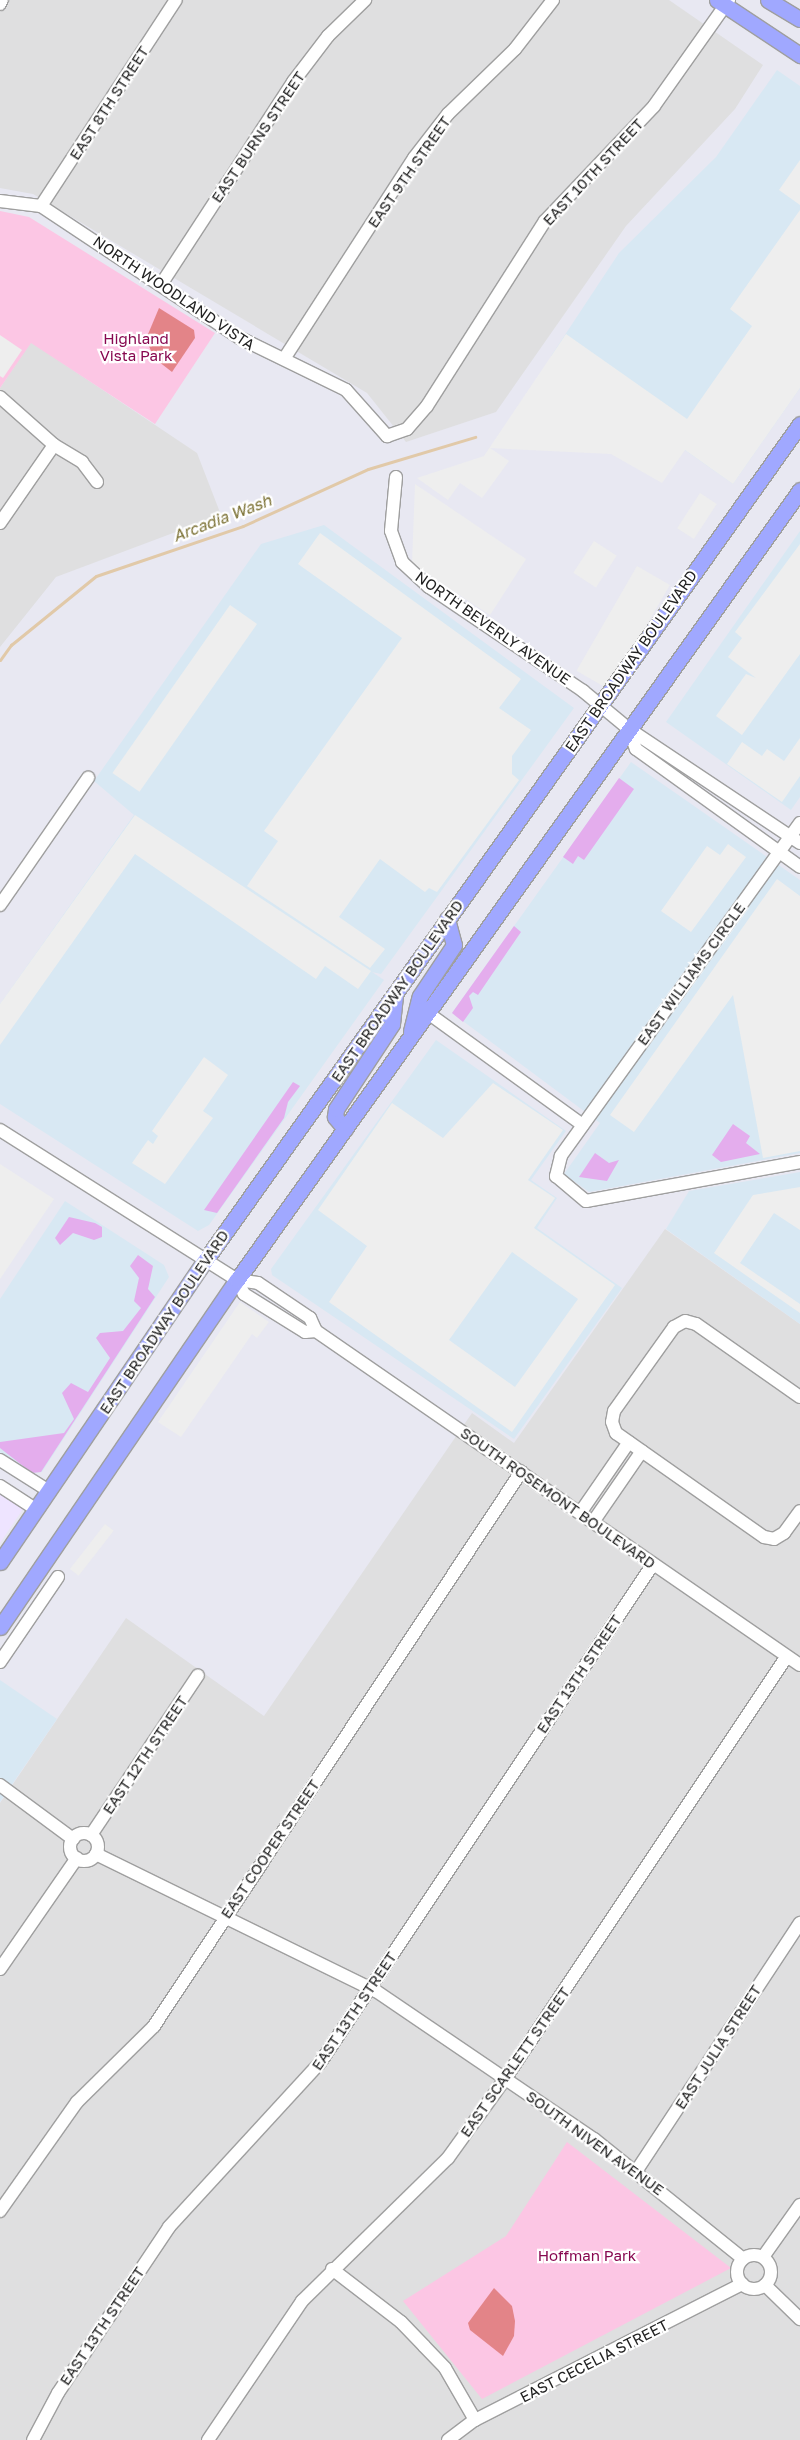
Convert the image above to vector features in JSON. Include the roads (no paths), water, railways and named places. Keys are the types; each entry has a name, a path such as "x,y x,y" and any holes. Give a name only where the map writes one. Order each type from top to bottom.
{"main road":[{"path":"768,0 800,19"},
{"path":"723,2 800,55"},
{"name":"EAST BROADWAY BOULEVARD","path":"0,1562 204,1262 800,424"},
{"path":"0,1628 236,1280 800,490"},
{"path":"409,1040 420,996 454,945 447,920"},
{"path":"345,1129 335,1117 336,1109 392,1024 395,993"}],"street":[{"path":"0,4 2,0"},
{"name":"EAST 8TH STREET","path":"41,206 176,0"},
{"name":"EAST BURNS STREET","path":"162,283 293,82 328,36 365,0"},
{"name":"EAST 9TH STREET","path":"284,359 414,158 448,114 515,49 553,0"},
{"name":"EAST 10TH STREET","path":"388,436 407,429 426,406 545,221 654,106 723,2"},
{"name":"NORTH WOODLAND VISTA","path":"0,201 41,206 162,283 240,338 346,390 388,436"},
{"path":"0,397 54,445 82,462 97,482"},
{"path":"0,522 54,445"},
{"name":"NORTH BEVERLY AVENUE","path":"396,478 391,531 402,562 429,587 600,705 629,729 795,840"},
{"path":"629,729 636,749 800,867"},
{"path":"0,905 88,778"},
{"name":"EAST WILLIAMS CIRCLE","path":"800,823 795,840 779,852 557,1162 556,1176 586,1201 800,1162"},
{"path":"428,1012 583,1125"},
{"path":"0,1130 204,1262 236,1280"},
{"name":"SOUTH ROSEMONT BOULEVARD","path":"236,1280 258,1282 310,1318 316,1331 800,1665"},
{"path":"800,1398 696,1324 685,1321 674,1327 614,1411 612,1422 616,1433 764,1538 774,1539 784,1533 800,1511"},
{"path":"580,1513 629,1442"},
{"path":"594,1522 642,1451"},
{"path":"0,1460 49,1492"},
{"name":"EAST COOPER STREET","path":"0,2211 77,2102 154,2026 521,1472"},
{"path":"0,1486 37,1510"},
{"name":"EAST 13TH STREET","path":"33,2440 58,2393 168,2227 314,2070 371,1988 653,1564"},
{"path":"0,1662 58,1577"},
{"name":"EAST SCARLETT STREET","path":"208,2440 302,2301 332,2268 448,2158 505,2079 787,1656"},
{"name":"EAST 12TH STREET","path":"91,1835 198,1675"},
{"path":"0,1785 73,1839 91,1835 98,1844 96,1854 86,1861 77,1858 70,1847 73,1839"},
{"name":"SOUTH NIVEN AVENUE","path":"96,1854 227,1915 371,1988 637,2170 743,2259"},
{"path":"0,1969 77,1858"},
{"name":"EAST JULIA STREET","path":"637,2170 800,1923"},
{"path":"762,2257 772,2273 765,2286 753,2290 742,2284 736,2271 743,2259 762,2257 800,2205"},
{"path":"332,2268 401,2322 424,2346 444,2368 474,2420"},
{"name":"EAST CECELIA STREET","path":"448,2440 474,2420 742,2284"},
{"path":"765,2286 800,2319"}],"waterway":[{"name":"Arcadia Wash","path":"0,660 11,645 96,576 243,526 368,469 475,437"}],"park label":[{"name":"Highland Vista Park","path":"136,346"},
{"name":"Hoffman Park","path":"587,2256"}]}
